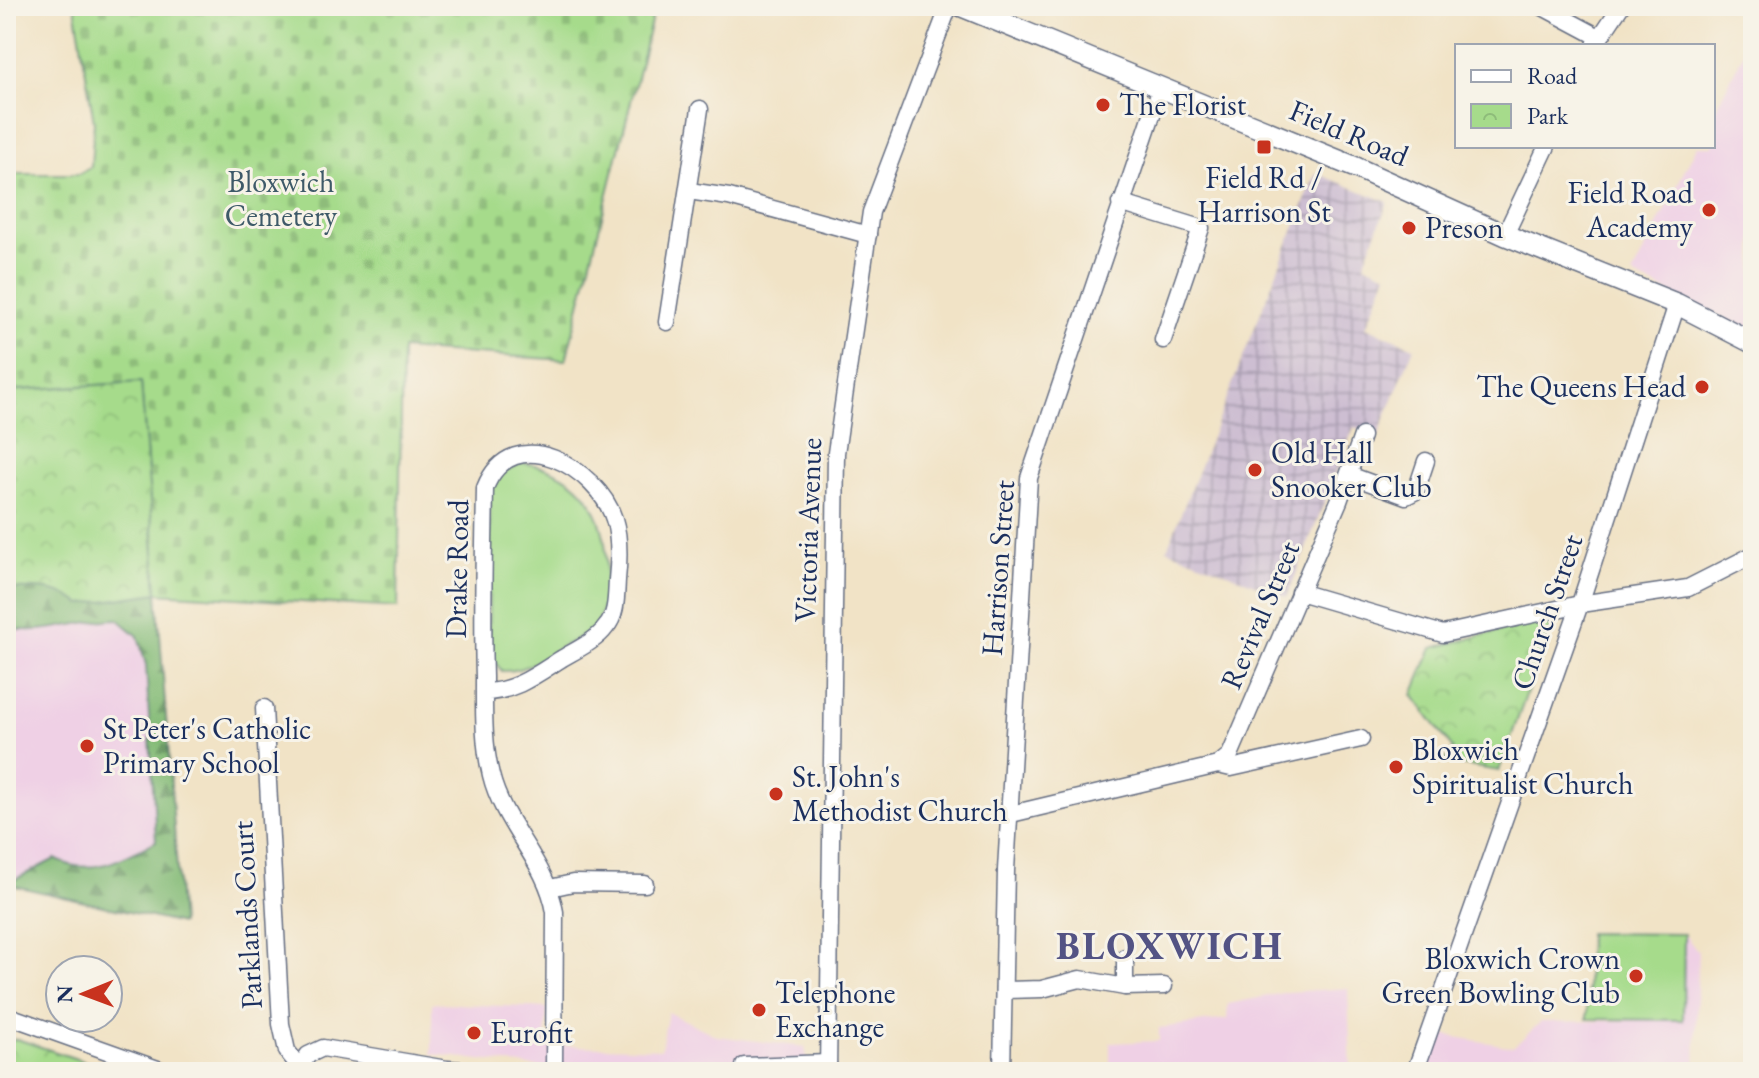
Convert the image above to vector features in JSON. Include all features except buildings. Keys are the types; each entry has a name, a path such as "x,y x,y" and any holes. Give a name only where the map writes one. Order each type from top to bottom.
{"street":[{"name":"Victoria Avenue","path":"828,1068 836,453 868,235 888,161 949,6"},
{"name":"Field Road","path":"961,6 1357,168 1505,235 1677,304 1753,343"},
{"path":"1541,6 1596,42 1621,6"},
{"name":"Harrison Street","path":"1002,1072 1011,814 1029,478 1161,88"},
{"path":"667,322 681,213 689,191 700,109"},
{"path":"1505,235 1546,148"},
{"path":"689,191 729,197 868,235"},
{"path":"1120,203 1201,228 1163,340"},
{"name":"Church Street","path":"1415,1072 1580,604 1677,304"},
{"name":"Revival Street","path":"1218,765 1230,755 1238,741 1349,475 1362,436"},
{"name":"Drake Road","path":"484,692 500,692 526,681 593,639 612,619 618,569 614,519 590,483 570,465 548,455 531,453 515,457 494,472 485,488 484,692 485,739 496,791 550,888 555,912 554,1072"},
{"path":"1349,475 1406,496 1416,491 1426,461"},
{"path":"1299,592 1443,634 1580,604 1688,588 1753,555"},
{"name":"Parklands Court","path":"264,708 281,1024 287,1051 298,1069"},
{"path":"1011,814 1218,765 1231,768 1361,739"},
{"path":"550,888 573,883 645,884"},
{"path":"1125,957 1125,987"},
{"path":"1004,990 1042,989 1080,979 1125,987 1164,986"},
{"path":"9,1019 166,1072"},
{"path":"298,1069 308,1055 323,1048 421,1065 493,1072"},
{"path":"744,1066 828,1068"}],"shaded area":[{"name":"Field Road Academy","path":"1753,34 1753,332 1632,275 1696,148 1715,148 1715,110"},
{"path":"1316,173 1388,202 1364,264 1387,274 1366,327 1414,347 1378,436 1354,427 1287,597 1167,549"},
{"name":"St Peter's Catholic Primary School","path":"157,593 181,924 6,884 6,608 82,604"},
{"path":"1684,934 1698,952 1695,1072 1424,1072 1438,1034 1513,1047 1541,1022 1683,1020"},
{"path":"1348,988 1351,1072 1110,1072 1110,1043 1159,1041 1159,1028 1227,1019 1228,1004 1288,992"},
{"path":"432,1003 547,1008 545,1045 661,1049 668,1012 717,1036 805,1047 809,1072 578,1072 432,1054"}],"green space":[{"name":"Bloxwich Cemetery","path":"75,6 655,6 566,360 402,349 398,608 157,593 141,382 6,391 6,174 79,174 91,167 94,122"},
{"path":"141,382 157,593 82,604 54,591 6,589 6,391"},
{"path":"522,463 563,476 590,501 604,536 604,603 595,626 581,637 528,666 502,671 488,654 490,492 502,472"},
{"path":"44,586 66,593 82,604 157,593 181,924 6,884 55,859 81,867 106,864 156,841 146,665 138,636 118,619 48,629 6,628 6,589"},
{"path":"1554,617 1499,771 1444,762 1453,749 1413,695 1432,648"},
{"name":"Bloxwich Crown Green Bowling Club","path":"1588,933 1684,934 1683,1020 1587,1019"},
{"path":"17,1039 117,1072 6,1072 6,1041"}],"place":[{"name":"The Florist","path":"1103,105"},
{"name":"Field Rd / Harrison St","path":"1264,147"},
{"name":"Field Road Academy","path":"1709,210"},
{"name":"Preson","path":"1409,228"},
{"name":"The Queens Head","path":"1702,387"},
{"name":"Old Hall Snooker Club","path":"1255,470"},
{"name":"St Peter's Catholic Primary School","path":"87,746"},
{"name":"Bloxwich Spiritualist Church","path":"1396,767"},
{"name":"St. John's Methodist Church","path":"776,794"},
{"name":"Bloxwich Crown Green Bowling Club","path":"1636,976"},
{"name":"Telephone Exchange","path":"759,1010"},
{"name":"Eurofit","path":"474,1033"}],"district":[{"name":"BLOXWICH","path":"1170,946"}]}
